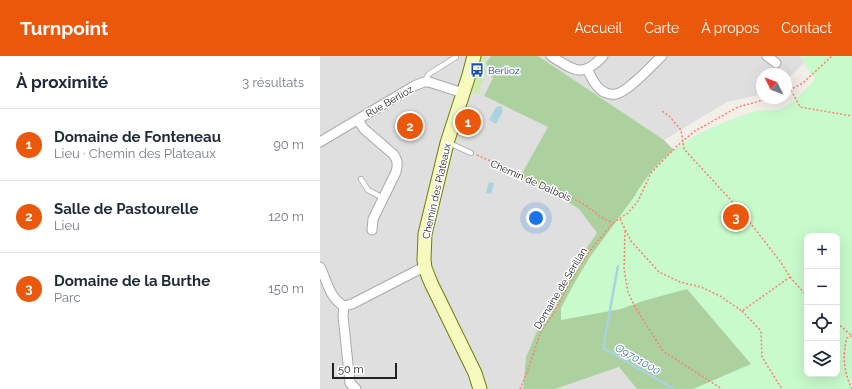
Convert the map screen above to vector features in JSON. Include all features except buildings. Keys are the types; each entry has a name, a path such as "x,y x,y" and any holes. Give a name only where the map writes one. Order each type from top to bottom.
{"street":[{"name":"Chemin des Plateaux","path":"474,56 447,143 425,234 424,260 425,268 434,290 475,373 480,389"},
{"path":"551,56 574,70 581,71 595,64 603,56"},
{"path":"595,56 588,68 596,86 608,94 621,92 636,81 662,56"},
{"path":"767,56 776,63"},
{"name":"Rue Berlioz","path":"320,142 414,86 424,82 429,82 463,93"},
{"path":"358,120 364,130 393,154 398,165 373,220 372,230"},
{"path":"320,266 333,297 338,303 344,306 352,304 418,270 425,268"},
{"path":"344,306 343,316 351,387"}],"lane":[{"path":"424,82 429,74 456,57"},
{"path":"447,143 471,153"},
{"path":"361,179 368,190 383,198"}],"path":[{"path":"792,89 803,83 832,56"},
{"path":"792,92 800,107 852,116"},
{"path":"612,223 620,219 638,202 651,173 695,131 738,107 756,102"},
{"path":"662,111 670,117 681,130 684,141 684,149 740,210 780,261 790,277 804,293"},
{"name":"Chemin de Dalbois","path":"471,153 569,196 588,207 601,218 612,223"},
{"path":"620,219 631,241 659,272 680,282 701,287 714,293 742,311 761,330 762,357 782,389"},
{"name":"Domaine de Serillan","path":"520,389 540,334 588,253 612,223"},
{"path":"625,229 624,269 628,292 635,307 663,351 722,389"},
{"path":"742,311 790,277"},
{"path":"840,326 852,336"},
{"path":"852,336 846,338 844,362 847,378 852,389"}],"shaded area":[{"path":"320,56 504,56 484,96 548,127 560,197 579,209 598,233 549,303 526,357 523,389 320,389"},
{"path":"538,56 800,56 805,62 792,74 792,68 756,68 756,95 727,102 664,140"},
{"path":"619,367 637,389 555,389"}],"green space":[{"path":"482,56 486,56 486,75 480,87 481,94 476,94 471,91"},
{"path":"491,56 538,56 664,140 804,283 804,377 840,377 852,389 637,389 619,367 555,389 523,389 526,357 549,303 597,233 579,209 560,197 520,177 548,127 484,96 493,78 486,63"},
{"path":"800,56 852,56 852,389 693,389 751,364 687,289 643,301 621,309 561,320 561,308 590,257 653,170 676,149 702,132 759,110 777,110 789,104 792,104 792,102 815,79 807,68 805,62"}],"water":[{"path":"496,107 502,107 503,111 496,124 489,120"},
{"path":"489,182 494,183 491,194 486,193"}],"waterway":[{"name":"O9701000","path":"618,266 603,348 674,389"}],"place":[{"name":"Berlioz","path":"477,70"},
{"name":"Domaine de Fonteneau","path":"468,122"},
{"name":"Salle de Pastourelle","path":"410,126"},
{"name":"Domaine de la Burthe","path":"736,217"}]}
